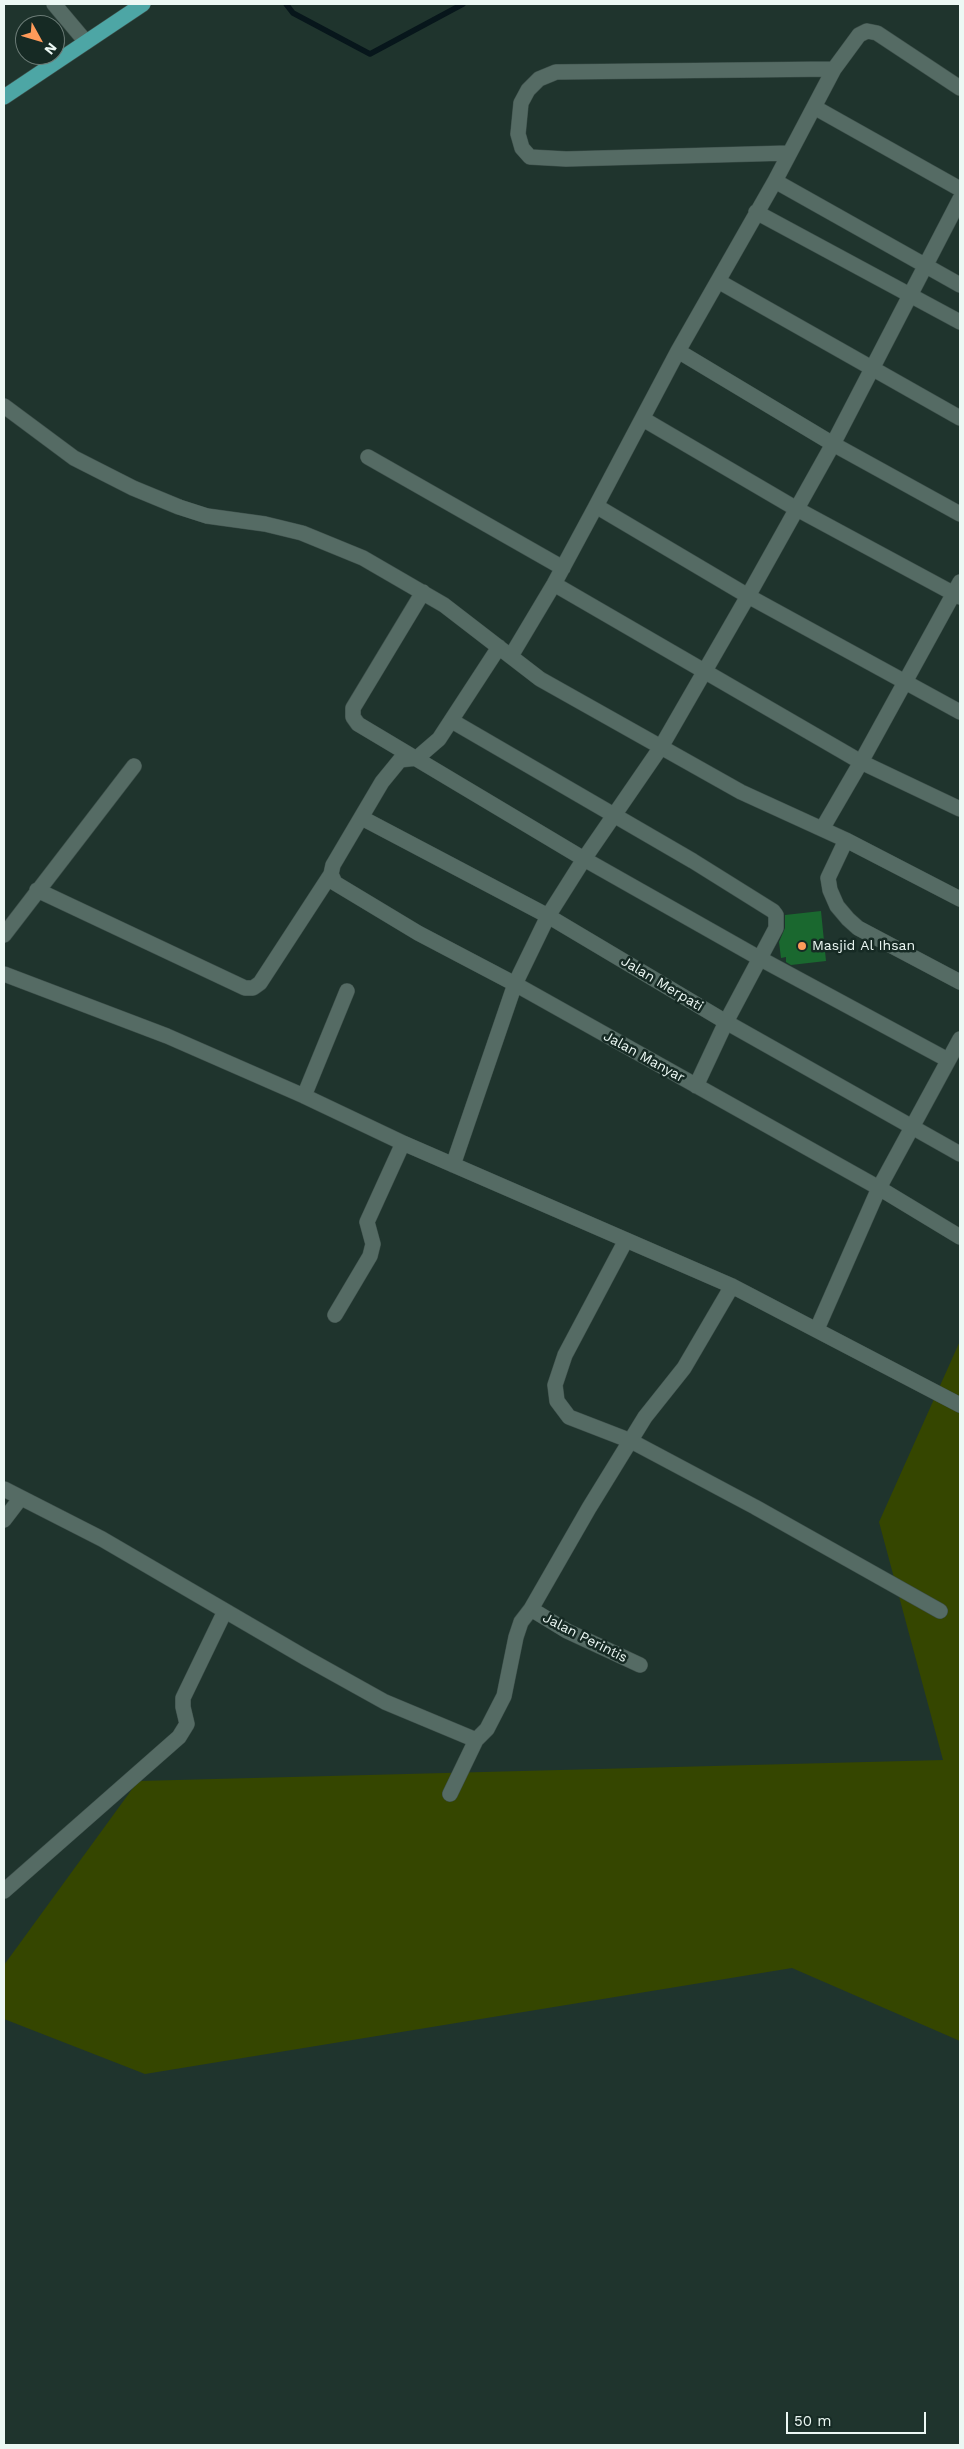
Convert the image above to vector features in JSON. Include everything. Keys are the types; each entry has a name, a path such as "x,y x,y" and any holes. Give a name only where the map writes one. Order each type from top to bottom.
{"highway":[{"path":"4,97 143,4"}],"street":[{"path":"54,4 86,42"},
{"path":"37,890 245,988 253,988 260,984 331,874 333,865 382,782 400,760 417,758 440,739 554,584 678,351 775,181 834,69 859,35 867,31 877,33 960,88"},
{"path":"789,153 566,159 530,157 522,148 518,134 521,103 528,90 539,79 556,72 834,69"},
{"path":"814,107 960,189"},
{"path":"775,181 960,285"},
{"path":"452,1165 514,984 548,916 584,858 661,747 705,673 795,508 833,444 960,199"},
{"path":"756,212 960,322"},
{"path":"718,281 872,366 960,418"},
{"path":"678,351 833,444 960,514"},
{"path":"4,406 74,458 133,488 207,516 265,524 318,539 363,558 423,592 505,651 540,679 741,792 846,840 960,899"},
{"path":"643,419 795,508 958,591 822,829"},
{"path":"368,457 563,568"},
{"path":"596,506 748,596 960,712"},
{"path":"554,584 861,762 960,809"},
{"path":"423,592 353,708 353,717 358,724 584,858 759,958 948,1060"},
{"path":"452,721 614,815 773,911 777,919 776,928 726,1022 696,1086"},
{"path":"4,935 134,766"},
{"name":"Jalan Merpati","path":"362,818 548,916 726,1022 960,1154"},
{"path":"846,840 828,878 830,890 837,906 858,928 960,982"},
{"name":"Jalan Manyar","path":"331,874 335,883 418,933 514,984 880,1188 960,1237"},
{"path":"4,974 167,1036 304,1096 452,1165 732,1286 960,1405"},
{"path":"304,1096 347,991"},
{"path":"817,1329 880,1188 960,1039"},
{"path":"335,1315 370,1256 373,1244 367,1222 403,1143"},
{"path":"626,1240 565,1355 555,1385 558,1401 569,1417 631,1441 755,1507 940,1611"},
{"path":"450,1794 476,1740 487,1728 504,1696 516,1637 521,1622 531,1609 645,1417 666,1394 684,1368 732,1286"},
{"path":"4,1489 20,1499 39,1506 102,1539 385,1702 476,1740"},
{"path":"4,1520 20,1499"},
{"name":"Jalan Perintis","path":"531,1609 567,1631 640,1665"},
{"path":"4,1891 179,1738 187,1724 183,1707 184,1698 226,1611"}],"green space":[{"path":"960,1341 960,2041 792,1968 145,2074 4,2019 4,1965 138,1781 943,1760 879,1522"}],"building":[{"name":"Masjid Al Ihsan","path":"821,911 826,961 791,965 786,962 786,957 781,958 779,942 785,928 785,915"}],"waterway":[{"path":"286,4 293,13 370,54 463,4"}],"place":[{"name":"Masjid Al Ihsan","path":"802,946"}]}
